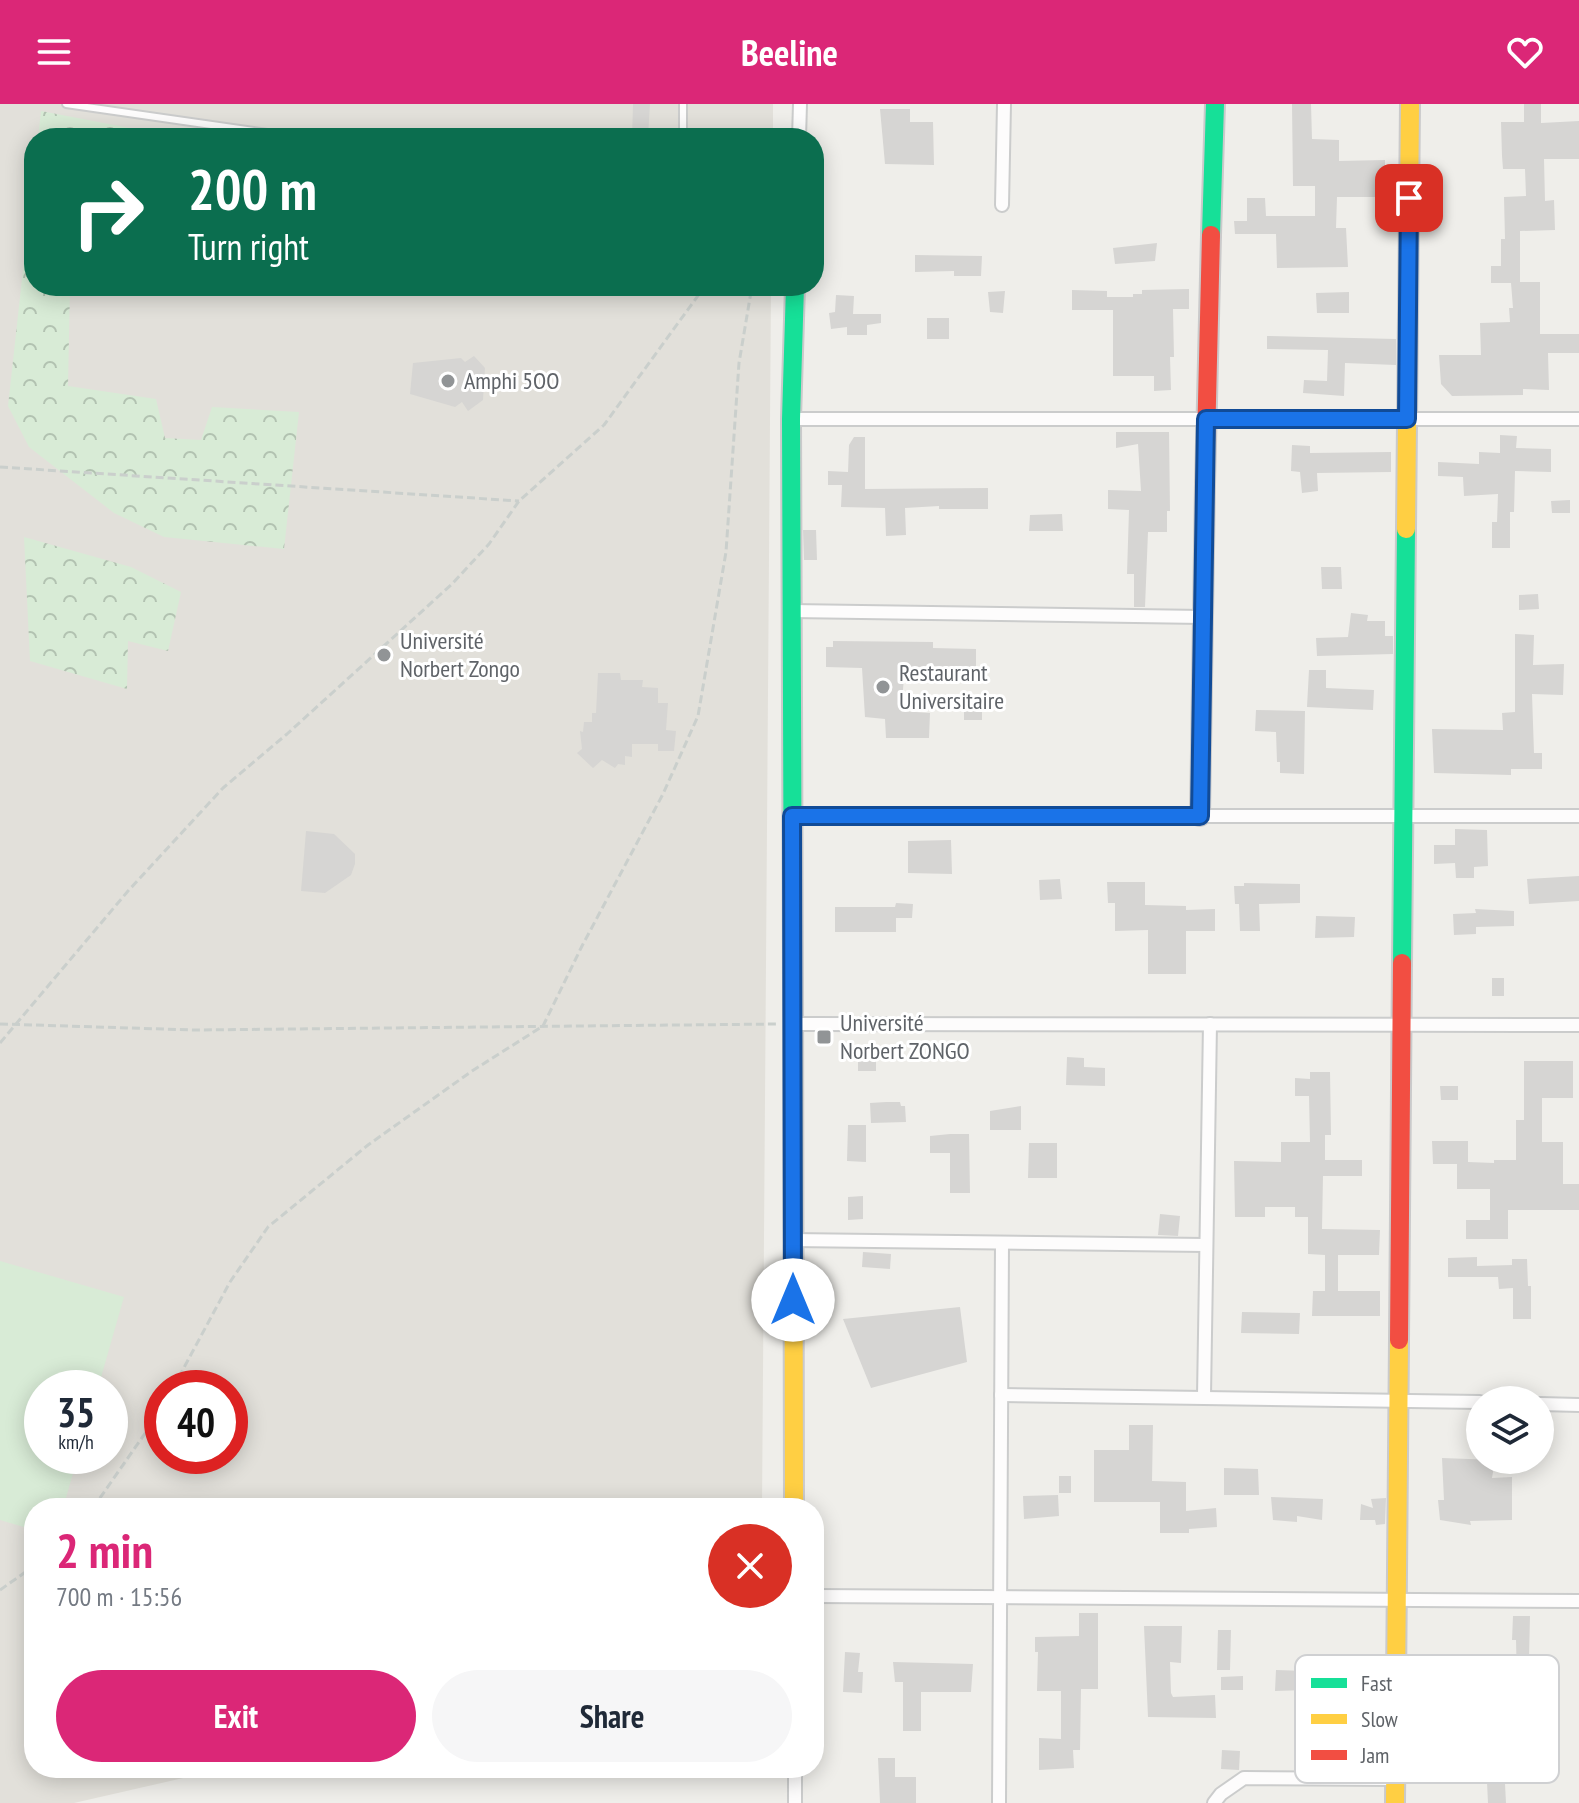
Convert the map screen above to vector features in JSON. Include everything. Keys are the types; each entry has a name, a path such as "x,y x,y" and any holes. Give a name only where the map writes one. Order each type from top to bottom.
{"street":[{"path":"799,128 800,104"},
{"path":"1002,205 1004,104"},
{"path":"1200,816 1215,104"},
{"path":"1396,1655 1410,104"},
{"path":"794,1498 791,419 795,296"},
{"path":"791,419 1579,419"},
{"path":"792,611 1203,617"},
{"path":"792,816 1579,816"},
{"path":"793,1024 1579,1025"},
{"path":"1204,1396 1210,1024"},
{"path":"792,1240 1205,1245"},
{"path":"999,1803 1002,1243"},
{"path":"1001,1395 1466,1401"},
{"path":"1554,1404 1579,1405"},
{"path":"824,1596 1579,1601"},
{"path":"795,1778 795,1803"},
{"path":"1214,1803 1221,1794 1244,1778 1295,1778"}],"lane":[{"path":"66,104 233,128"},
{"path":"683,104 683,128"}],"path":[{"path":"0,1043 128,891 223,788 452,584 489,544 519,501 604,425 698,296"},
{"path":"183,1370 230,1282 268,1227 368,1145 472,1071 543,1026 663,794 698,716 726,552 739,363 750,296"},
{"path":"0,467 519,501"},
{"path":"0,1024 194,1030 793,1024"},
{"path":"100,1498 144,1435"},
{"path":"0,1590 24,1573"}],"shaded area":[{"name":"Université Norbert Zongo","path":"0,104 773,104 773,128 24,128 24,296 771,296 762,1498 24,1498 24,1778 183,1778 74,1803 0,1803"}],"green space":[{"path":"41,111 130,128 39,128"},
{"path":"24,261 24,296 70,296 68,386 156,399 165,438 201,440 212,407 299,412 284,549 164,537 114,513 29,447 8,406"},
{"path":"24,537 131,567 181,592 168,651 128,641 127,689 30,661"},
{"path":"0,1261 124,1297 103,1370 24,1370 24,1474 73,1474 66,1498 24,1498 24,1527 0,1520"}],"building":[{"path":"633,104 650,104 649,128 632,128"},
{"path":"1292,104 1311,104 1312,139 1339,140 1339,161 1385,160 1385,197 1337,197 1336,228 1346,228 1348,267 1277,268 1276,234 1235,234 1234,221 1247,221 1247,198 1265,198 1266,216 1315,216 1315,186 1293,186"},
{"path":"1524,104 1541,104 1541,123 1579,121 1579,159 1544,159 1545,201 1554,200 1555,230 1520,231 1520,282 1540,282 1540,334 1579,334 1579,353 1548,353 1549,390 1523,389 1523,395 1452,396 1441,384 1439,355 1481,355 1480,323 1510,322 1509,308 1513,308 1511,283 1491,283 1491,266 1501,266 1501,239 1505,239 1504,197 1526,196 1525,169 1503,169 1501,122 1524,122"},
{"path":"880,109 910,109 910,122 933,122 934,165 885,164"},
{"path":"1157,243 1155,261 1115,264 1113,248"},
{"path":"915,255 982,256 981,276 954,276 954,271 915,272"},
{"path":"1189,289 1189,309 1173,309 1171,390 1154,391 1154,376 1113,376 1113,310 1072,310 1072,290 1107,291 1107,297 1133,297 1133,294 1142,294 1142,290"},
{"path":"1005,291 1003,313 990,312 988,292"},
{"path":"1349,292 1349,313 1317,313 1316,293"},
{"path":"836,295 854,296 853,314 881,314 881,323 867,325 867,335 847,335 847,327 831,329 829,313 835,312"},
{"path":"927,318 949,318 949,339 927,339"},
{"path":"1267,336 1396,339 1396,365 1345,363 1344,396 1303,393 1304,380 1327,381 1328,350 1267,349"},
{"name":"Amphi 5OO","path":"474,356 485,368 483,400 468,411 462,402 455,407 410,394 413,363 461,358 465,362"},
{"path":"1116,432 1169,432 1170,511 1167,511 1167,532 1148,532 1145,607 1134,607 1134,574 1127,574 1129,510 1108,509 1108,490 1141,491 1138,444 1116,448"},
{"path":"1500,435 1517,436 1516,448 1551,449 1551,472 1515,471 1510,548 1492,548 1492,522 1497,522 1498,494 1464,496 1463,477 1438,476 1438,462 1479,464 1479,452 1500,453"},
{"path":"854,437 865,437 865,489 988,488 988,509 939,509 939,506 905,508 906,535 886,536 885,508 841,507 842,485 828,485 828,471 848,472 849,445"},
{"path":"1292,445 1310,446 1310,453 1391,452 1391,472 1317,473 1318,491 1302,493 1300,472 1291,471"},
{"path":"1570,500 1570,513 1552,513 1551,501"},
{"path":"1062,514 1063,531 1029,531 1030,515"},
{"path":"803,530 816,530 817,560 804,560"},
{"path":"1321,567 1341,567 1342,589 1322,589"},
{"path":"1538,594 1539,609 1519,610 1519,595"},
{"path":"1351,613 1368,615 1367,621 1385,621 1385,636 1393,636 1393,654 1317,656 1316,638 1348,637"},
{"path":"1515,634 1534,635 1533,665 1564,664 1563,695 1532,694 1534,753 1542,753 1542,769 1511,769 1511,775 1434,773 1432,729 1503,730 1502,713 1515,712"},
{"path":"833,641 933,642 933,648 976,649 976,668 905,667 901,711 930,713 929,738 886,738 885,719 865,717 862,668 826,667 826,647 833,647"},
{"path":"1309,670 1326,670 1326,688 1374,690 1373,710 1307,707"},
{"path":"598,673 620,673 621,680 643,680 642,687 658,688 658,703 668,703 666,730 676,731 674,751 658,751 658,744 632,744 632,757 625,756 625,765 618,764 615,768 602,760 593,768 577,753 582,749 580,731 583,732 584,722 592,722 592,713 596,713"},
{"path":"964,700 982,700 982,720 964,720"},
{"path":"1256,710 1305,711 1304,774 1280,773 1276,732 1255,731"},
{"path":"1455,829 1487,830 1488,866 1474,867 1474,878 1456,878 1455,863 1434,864 1434,845 1455,845"},
{"path":"306,831 334,834 355,854 351,875 325,893 301,891"},
{"path":"951,840 952,874 908,873 908,841"},
{"path":"1579,876 1579,901 1529,904 1527,879"},
{"path":"1060,879 1062,899 1040,900 1039,880"},
{"path":"1107,882 1145,882 1145,905 1186,906 1186,910 1215,909 1215,931 1186,931 1186,974 1148,974 1148,930 1115,931 1115,903 1108,903"},
{"path":"1244,883 1300,884 1300,903 1259,904 1260,931 1240,931 1239,904 1235,904 1234,886 1244,886"},
{"path":"896,903 913,904 912,918 896,918 896,932 835,932 835,907 895,907"},
{"path":"1475,909 1514,911 1514,926 1476,927 1476,934 1454,935 1453,914 1476,913"},
{"path":"1316,916 1355,917 1354,937 1315,938"},
{"path":"1492,978 1504,978 1504,996 1492,996"},
{"path":"858,1057 876,1057 876,1071 858,1071"},
{"path":"1067,1057 1084,1058 1084,1067 1105,1068 1105,1086 1066,1085"},
{"path":"1524,1061 1573,1061 1573,1098 1542,1098 1542,1142 1563,1142 1563,1184 1579,1184 1579,1210 1508,1210 1508,1239 1466,1239 1466,1220 1490,1220 1490,1189 1457,1189 1457,1164 1433,1164 1432,1141 1468,1141 1468,1162 1516,1160 1516,1120 1524,1120"},
{"path":"1310,1072 1330,1072 1331,1135 1325,1135 1325,1160 1362,1160 1362,1176 1323,1176 1322,1229 1380,1230 1379,1255 1338,1255 1338,1291 1380,1291 1380,1316 1312,1316 1313,1291 1325,1291 1325,1255 1308,1254 1308,1217 1295,1217 1295,1207 1265,1207 1265,1217 1235,1217 1234,1161 1281,1162 1281,1142 1310,1142 1309,1096 1295,1096 1295,1078 1310,1079"},
{"path":"1440,1086 1458,1086 1458,1100 1441,1100"},
{"path":"900,1102 901,1106 905,1106 906,1122 871,1123 870,1103"},
{"path":"1021,1106 1021,1130 990,1130 990,1111"},
{"path":"848,1125 866,1125 866,1162 847,1161"},
{"path":"969,1134 970,1193 950,1193 950,1153 930,1153 930,1136"},
{"path":"1029,1143 1057,1143 1057,1178 1028,1178"},
{"path":"863,1196 863,1219 848,1220 848,1197"},
{"path":"1160,1214 1180,1216 1178,1236 1158,1235"},
{"path":"863,1252 891,1254 890,1269 862,1267"},
{"path":"1477,1257 1477,1266 1512,1265 1512,1259 1527,1259 1531,1319 1513,1319 1513,1288 1499,1289 1498,1277 1448,1277 1448,1258"},
{"path":"960,1307 967,1362 871,1388 843,1319"},
{"path":"1242,1312 1300,1313 1299,1334 1241,1333"},
{"path":"1129,1425 1153,1425 1152,1481 1186,1482 1186,1511 1216,1508 1217,1527 1189,1529 1189,1533 1160,1533 1160,1502 1094,1502 1094,1450 1129,1450"},
{"path":"1442,1458 1466,1459 1466,1474 1512,1477 1512,1520 1470,1521 1471,1525 1440,1520 1438,1500 1444,1500"},
{"path":"1224,1468 1258,1469 1259,1495 1224,1495"},
{"path":"1059,1476 1071,1476 1071,1493 1059,1493"},
{"path":"1058,1495 1059,1516 1024,1519 1023,1496"},
{"path":"1271,1497 1323,1499 1322,1520 1297,1516 1297,1522 1273,1520"},
{"path":"1386,1498 1385,1524 1376,1525 1375,1520 1360,1520 1361,1504 1373,1508 1371,1499"},
{"path":"1079,1613 1098,1613 1098,1689 1081,1689 1080,1750 1073,1750 1074,1768 1039,1770 1039,1738 1061,1739 1061,1691 1037,1691 1038,1652 1035,1652 1035,1637 1079,1636"},
{"path":"1513,1616 1530,1616 1529,1655 1516,1655 1516,1640 1512,1640"},
{"path":"1144,1626 1182,1626 1181,1663 1170,1662 1171,1693 1173,1697 1215,1695 1216,1718 1148,1717"},
{"path":"1218,1630 1231,1630 1230,1670 1217,1670"},
{"path":"845,1652 860,1653 858,1672 863,1672 862,1693 843,1692"},
{"path":"893,1662 973,1664 971,1692 921,1692 921,1731 903,1731 903,1682 895,1682"},
{"path":"1276,1670 1295,1671 1295,1690 1275,1691"},
{"path":"1243,1676 1243,1690 1221,1690 1221,1677"},
{"path":"1222,1750 1240,1751 1239,1770 1221,1769"},
{"path":"878,1758 895,1758 895,1777 916,1777 916,1803 880,1803"},
{"path":"1487,1783 1505,1784 1506,1803 1488,1803"}],"traffic: fast":[{"path":"1211,235 1215,104"},
{"path":"793,982 791,419 795,296"},
{"path":"1402,963 1406,529"}],"traffic: slow":[{"path":"1406,529 1410,104"},
{"path":"1200,816 1205,484"},
{"path":"793,982 794,1498"},
{"path":"1396,1655 1399,1340"},
{"path":"1395,1783 1395,1803"}],"traffic: jam":[{"path":"1205,484 1211,235"},
{"path":"1399,1340 1402,963"}],"place":[{"name":"Amphi 5OO","path":"448,381"},
{"name":"Université Norbert Zongo","path":"384,655"},
{"name":"Restaurant Universitaire","path":"883,687"},
{"name":"Université Norbert ZONGO","path":"824,1037"}],"route":[{"path":"793,1300 792,816 1200,816 1206,419 1407,419 1409,198"}]}
